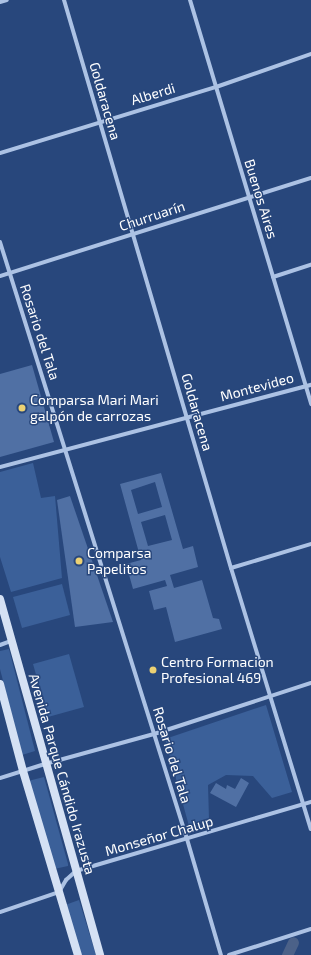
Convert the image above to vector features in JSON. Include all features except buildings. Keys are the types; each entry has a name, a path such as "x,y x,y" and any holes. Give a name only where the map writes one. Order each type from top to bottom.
{"main road":[{"name":"Avenida Parque Cándido Irazusta","path":"0,599 45,764 100,955"},
{"path":"0,684 23,771 78,955"}],"street":[{"path":"0,2 7,0"},
{"name":"Goldaracena","path":"64,0 188,417 231,568 311,829"},
{"name":"Buenos Aires","path":"190,0 311,404"},
{"name":"Alberdi","path":"0,153 216,87 311,54"},
{"name":"Churruarín","path":"0,276 311,178"},
{"name":"Rosario del Tala","path":"0,242 187,839 221,955"},
{"path":"273,277 311,265"},
{"name":"Montevideo","path":"0,467 311,384"},
{"path":"231,568 311,544"},
{"path":"0,645 11,641"},
{"path":"0,778 154,734 311,683"},
{"name":"Monseñor Chalup","path":"59,892 66,880 76,872 311,802"},
{"path":"0,912 59,892"},
{"path":"229,955 311,929"}],"shaded area":[{"path":"33,463 41,498 55,496 62,578 11,592 0,557 0,472"},
{"path":"62,584 70,615 22,628 13,597"},
{"path":"9,649 35,751 22,755 0,669 0,651"},
{"path":"69,654 84,707 48,717 33,664"},
{"path":"266,705 292,792 272,798 253,776 226,775 208,785 209,819 189,826 165,739"},
{"path":"44,777 68,864 68,866 54,869 28,781"},
{"path":"79,900 96,955 80,955 65,905"}],"waterway":[{"path":"287,955 293,942"}],"place":[{"name":"Comparsa Mari Mari galpón de carrozas","path":"22,408"},
{"name":"Comparsa Papelitos","path":"79,561"},
{"name":"Centro Formacion Profesional 469","path":"153,670"}]}
